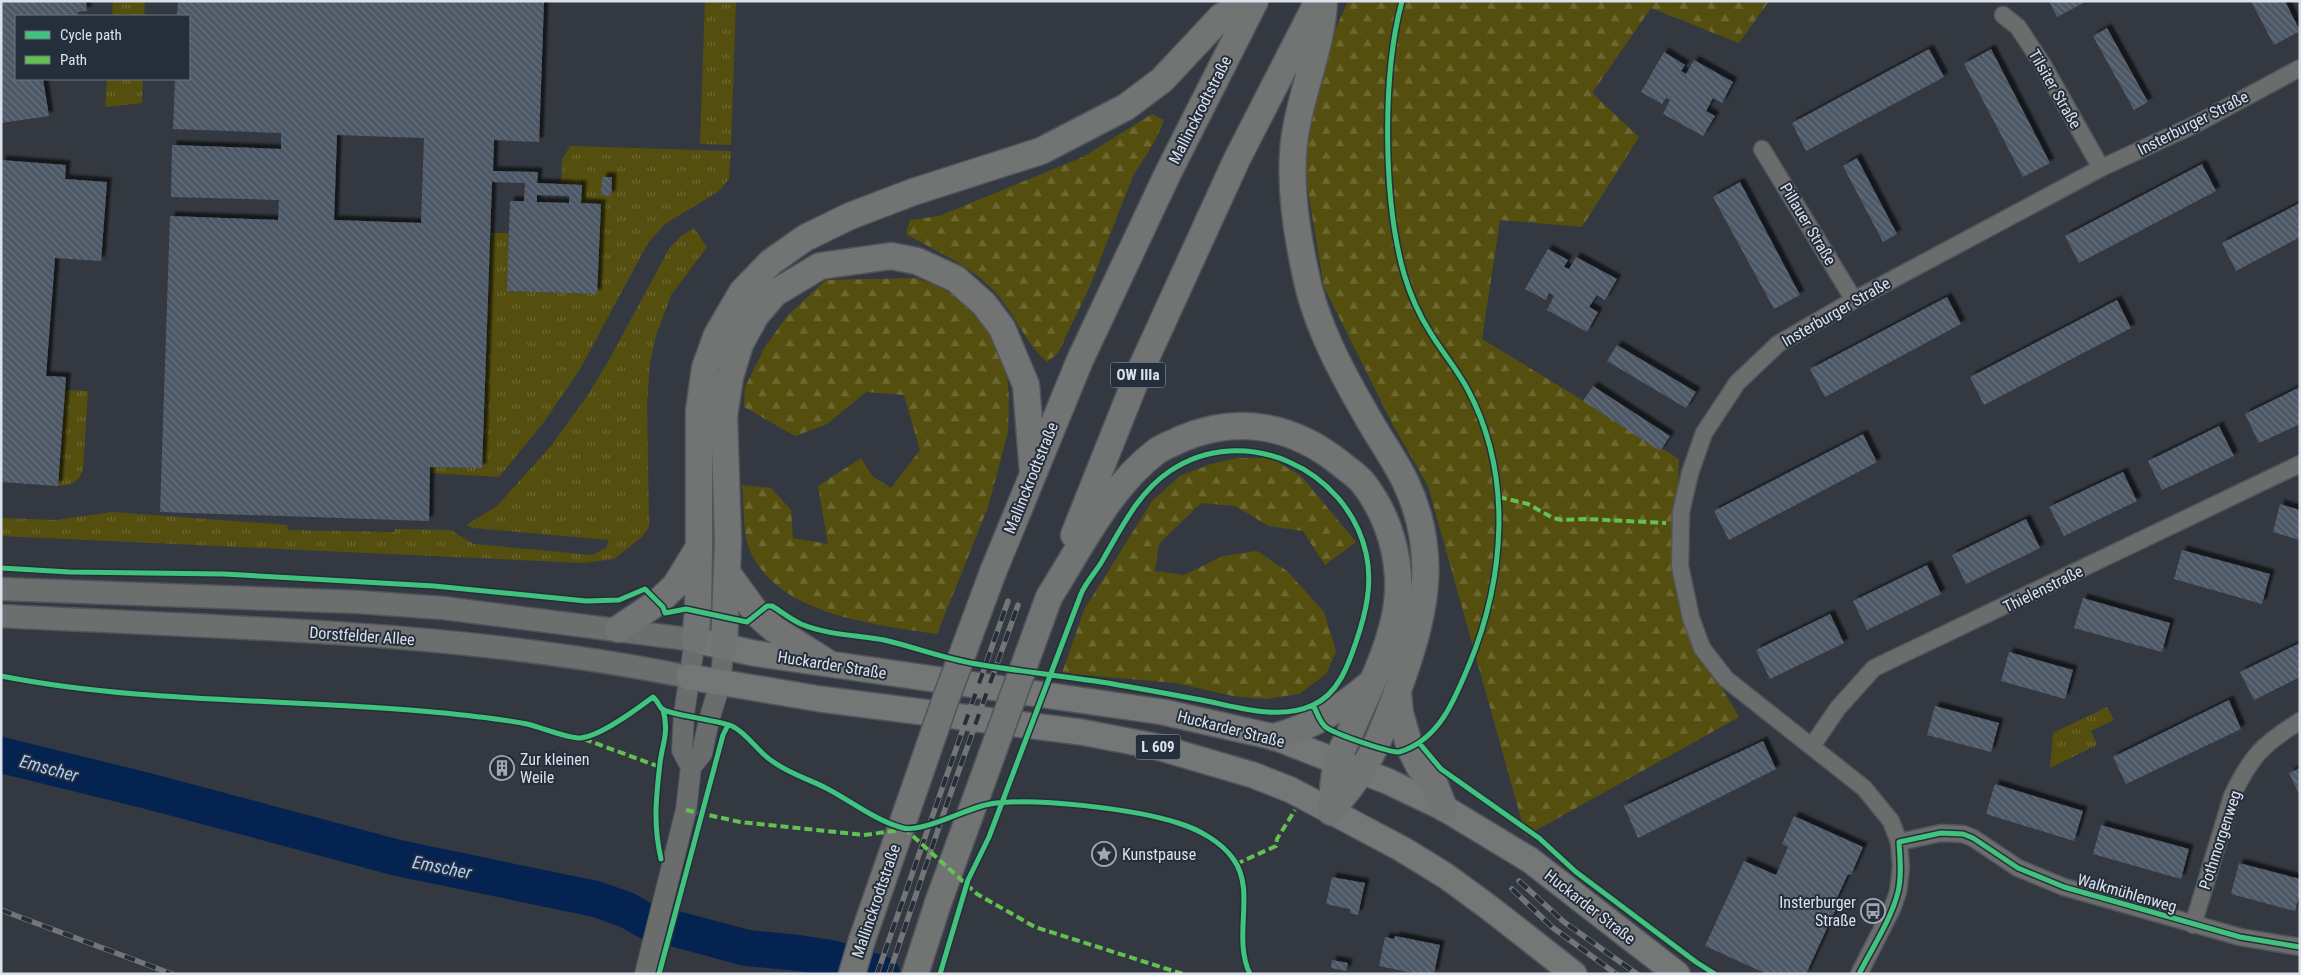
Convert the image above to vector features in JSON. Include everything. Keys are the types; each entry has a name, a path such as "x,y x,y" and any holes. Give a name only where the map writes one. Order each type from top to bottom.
{"highway":[{"name":"Mallinckrodtstraße","path":"852,974 945,701 993,572 1033,473 1088,342 1168,173 1254,1"},
{"path":"695,640 698,611 699,411 706,368 717,335 742,292 770,262 805,238 850,216 914,192 1041,151 1126,107 1162,80 1222,16 1254,1"},
{"name":"OW IIIa","path":"1049,597 1135,382 1237,158 1318,1"},
{"path":"1324,1 1322,29 1296,126 1293,173 1295,222 1305,274 1318,319 1348,381 1405,481 1417,511 1424,542 1426,592 1418,632 1377,746 1361,772 1331,812"},
{"path":"724,646 728,574 724,416 730,377 740,344 756,315 775,293 820,266 890,256 917,261 956,279 984,304 1002,328 1026,385 1033,473"},
{"path":"914,974 1049,597 1116,491 1158,450 1202,430 1238,424 1266,428 1308,442 1336,460 1363,483 1380,509 1392,541 1398,578 1396,608 1388,639 1372,682 1337,762 1331,812"},
{"path":"618,629 658,602 675,586 699,546"},
{"path":"728,574 757,614 774,630 828,663"},
{"path":"1274,737 1295,732 1321,720 1345,705 1372,682"},
{"path":"1398,690 1400,713 1410,748 1420,768 1435,785 1444,808"}],"main road":[{"name":"Dorstfelder Allee","path":"1,589 358,602 443,608 695,640"},
{"name":"Dorstfelder Allee","path":"1,616 328,632 457,643 641,668 720,684"},
{"name":"Huckarder Straße","path":"695,640 752,653 1163,712 1274,737 1444,808 1530,860 1677,974"},
{"name":"Huckarder Straße","path":"720,684 1081,732 1154,746 1253,775 1291,790 1402,849 1446,876 1574,974"}],"street":[{"name":"Tilsiter Straße","path":"2003,15 2018,27 2038,58 2101,168"},
{"name":"Insterburger Straße","path":"1860,974 1898,892 1901,867 1899,842 1891,821 1864,788 1726,679 1702,648 1691,618 1680,566 1681,512 1690,473 1704,432 1737,383 1778,344 1854,300 2101,168 2196,124 2300,68"},
{"name":"Pillauer Straße","path":"1762,149 1854,300"},
{"name":"Thielenstraße","path":"1812,746 1838,708 1874,668 2300,464"},
{"path":"691,767 682,750 689,677 695,640"},
{"path":"645,974 686,810 691,767 702,753 708,720 720,684 724,646"},
{"name":"Pothmorgenweg","path":"2193,925 2232,796 2239,780 2259,750 2272,738 2300,721"},
{"name":"Walkmühlenweg","path":"1899,842 1941,833 1963,834 2032,875 2096,898 2240,937 2300,947"}],"green space":[{"path":"113,1 145,1 144,15 112,15"},
{"path":"705,1 736,1 731,145 700,144"},
{"path":"1348,1 1769,1 1739,43 1651,8 1592,93 1639,137 1582,227 1500,220 1482,339 1679,459 1675,563 1696,645 1739,717 1526,836 1428,486 1393,425 1324,287 1301,148 1336,28"},
{"path":"107,80 143,80 142,103 105,107"},
{"path":"1152,114 1164,120 1155,141 1133,176 1089,288 1058,353 1047,362 987,283 954,260 906,234 910,220 939,216 1083,157"},
{"path":"570,146 731,151 729,179 719,191 665,224 648,243 580,369 544,422 499,477 430,473 430,467 482,468 491,233 509,233 507,291 597,294 601,204 581,203 582,185 561,184 562,160"},
{"path":"694,228 707,247 671,295 656,336 650,363 647,403 649,527 642,537 614,559 583,563 1,536 1,518 56,520 113,512 287,525 288,530 394,532 395,529 450,530 474,544 592,555 606,548 609,540 473,528 466,525 497,506 550,447 586,398 609,360 669,249 681,236"},
{"path":"916,278 939,287 961,299 1001,348 1006,367 1009,397 1008,432 988,507 937,634 856,620 803,602 780,587 761,569 748,546 744,524 742,485 771,488 791,510 793,538 828,544 818,486 861,458 872,476 891,488 920,450 904,395 866,392 827,424 795,436 744,407 745,387 765,347 787,316 826,280"},
{"path":"65,390 88,391 83,470 74,482 58,486"},
{"path":"1238,458 1271,458 1301,476 1356,542 1325,565 1303,531 1269,526 1235,506 1201,503 1159,544 1155,571 1184,575 1223,556 1257,551 1287,571 1324,612 1336,651 1326,674 1299,694 1265,699 1233,696 1176,683 1062,673 1084,610 1152,501 1180,476 1211,464"},
{"path":"2107,707 2114,720 2091,731 2097,745 2050,768 2053,733"}],"building":[{"path":"1,1 86,1 87,11 78,12 78,15 15,15 15,80 43,80 49,116 1,123"},
{"path":"178,1 544,1 539,142 494,140 493,171 538,172 537,183 582,185 581,203 601,204 597,294 507,291 510,201 524,201 525,183 492,182 482,468 430,467 429,521 160,512 170,216 278,220 279,200 171,197 172,145 281,149 281,133 173,129 175,80 190,80 190,15 177,15","holes":["337,135 424,138 421,223 334,220","537,195 569,196 569,203 537,202"]},
{"path":"2049,1 2087,1 2057,17"},
{"path":"2251,1 2285,1 2300,31 2274,45"},
{"path":"2107,28 2148,102 2134,110 2093,36"},
{"path":"1929,49 1944,77 1806,151 1792,123"},
{"path":"1991,49 2050,163 2023,177 1964,64"},
{"path":"1664,52 1685,65 1681,71 1686,74 1694,60 1733,82 1722,103 1713,98 1706,111 1715,116 1703,136 1663,114 1670,100 1666,98 1662,104 1641,92"},
{"path":"1857,158 1897,234 1883,242 1843,166"},
{"path":"1,160 66,165 65,179 107,182 101,261 55,258 46,376 66,377 58,486 1,482"},
{"path":"2202,164 2216,191 2079,263 2065,236"},
{"path":"602,177 612,177 611,196 601,195"},
{"path":"1740,182 1800,295 1774,309 1713,197"},
{"path":"2300,203 2300,237 2236,271 2222,243"},
{"path":"1548,249 1568,260 1564,267 1569,269 1576,257 1617,279 1605,300 1597,295 1589,307 1598,312 1587,332 1547,310 1554,296 1549,293 1546,300 1525,289"},
{"path":"1947,297 1961,324 1825,397 1810,369"},
{"path":"2117,300 2131,328 1984,405 1970,377"},
{"path":"1617,345 1696,392 1686,408 1607,361"},
{"path":"1593,386 1670,436 1660,451 1583,401"},
{"path":"2300,387 2300,424 2259,443 2245,414"},
{"path":"2219,426 2234,456 2162,490 2148,461"},
{"path":"1863,434 1877,462 1729,540 1714,511"},
{"path":"2123,472 2137,501 2064,536 2049,507"},
{"path":"2280,504 2300,510 2300,540 2273,532"},
{"path":"2026,519 2040,548 1966,584 1952,555"},
{"path":"2182,550 2270,574 2262,604 2174,579"},
{"path":"1927,565 1941,594 1867,630 1853,601"},
{"path":"2083,598 2170,623 2162,652 2074,628"},
{"path":"1830,614 1844,643 1770,679 1756,650"},
{"path":"2300,643 2300,677 2254,700 2240,672"},
{"path":"2009,652 2073,670 2065,699 2001,681"},
{"path":"2229,700 2241,729 2126,784 2113,757"},
{"path":"1935,706 1999,723 1991,752 1927,735"},
{"path":"1763,741 1776,769 1638,838 1624,806"},
{"name":"Zur kleinen Weile","path":"502,760 508,762 510,768 508,774 502,776 496,774 494,768 496,762"},
{"path":"2300,768 2300,796 2289,773"},
{"path":"1995,784 2083,811 2074,841 1986,814"},
{"path":"1794,816 1863,847 1851,875 1848,874 1835,902 1838,904 1806,974 1767,974 1705,946 1744,861 1776,875 1788,847 1782,844"},
{"path":"2101,825 2189,849 2181,879 2093,854"},
{"path":"2239,863 2300,879 2300,893 2295,911 2231,894"},
{"path":"1332,877 1365,883 1358,915 1350,913 1350,909 1326,904"},
{"path":"1395,936 1440,945 1434,974 1418,974 1379,966 1385,937 1394,939"},
{"path":"1332,960 1348,963 1346,971 1331,968"}],"waterway":[{"name":"Emscher","path":"1,755 144,790 398,858 596,899 627,910 646,921 747,948 831,958 882,974"}],"railway":[{"path":"877,974 1008,601"},
{"path":"889,974 1018,605"},
{"path":"1519,881 1564,922 1637,974"},
{"path":"1512,889 1552,927 1616,974"},
{"path":"1,910 172,974"}],"marked path":[{"path":"1499,497 1528,504 1553,518 1562,520 1587,519 1666,523"},
{"path":"584,739 660,767"},
{"path":"686,810 740,822 864,835 901,830"},
{"path":"1236,864 1276,846 1277,839 1295,810"},
{"path":"904,828 977,894 1035,927 1183,974"}],"cycle path":[{"path":"1313,705 1327,728 1351,738 1397,752 1418,744 1437,726 1445,715 1469,665 1481,632 1496,562 1499,527 1498,491 1492,457 1482,423 1464,382 1426,325 1412,297 1406,282 1397,244 1389,175 1388,100 1395,31 1402,1"},
{"path":"1,568 69,572 224,574 434,586 586,601 619,600 645,589 663,607 665,613 686,609 747,622 767,606 772,606 797,622 811,628 831,633 884,640 965,662 1039,673 1055,676 1113,684 1255,711 1285,712 1313,705 1322,700 1335,687 1353,651 1363,620 1369,587 1366,553 1355,523 1338,498 1315,477 1289,462 1260,453 1229,451 1199,457 1170,471 1159,479 1141,499 1125,521 1081,594 989,837 968,880 940,974"},
{"path":"1,676 54,685 162,696 325,704 433,712 527,724 576,738 589,736 608,727 653,697 662,709 667,711 732,726 743,733 767,757 778,765 826,788 883,821 903,828 922,827 990,804 1032,802 1057,803 1137,813 1194,829 1223,847 1234,860 1240,873 1244,900 1243,945 1245,960 1250,974"},
{"path":"661,859 658,846 656,811 657,788 665,731 663,709"},
{"path":"659,974 723,735 728,725"},
{"path":"1420,744 1441,769 1539,838 1576,872 1696,962 1715,974"},
{"path":"1859,974 1895,902 1900,880 1899,842 1941,833 1963,834 1973,838 2018,868 2064,887 2240,937 2300,947"}],"place":[{"name":"Zur kleinen Weile","path":"502,768"},
{"name":"Kunstpause","path":"1104,854"},
{"name":"Insterburger Straße","path":"1873,911"}]}
